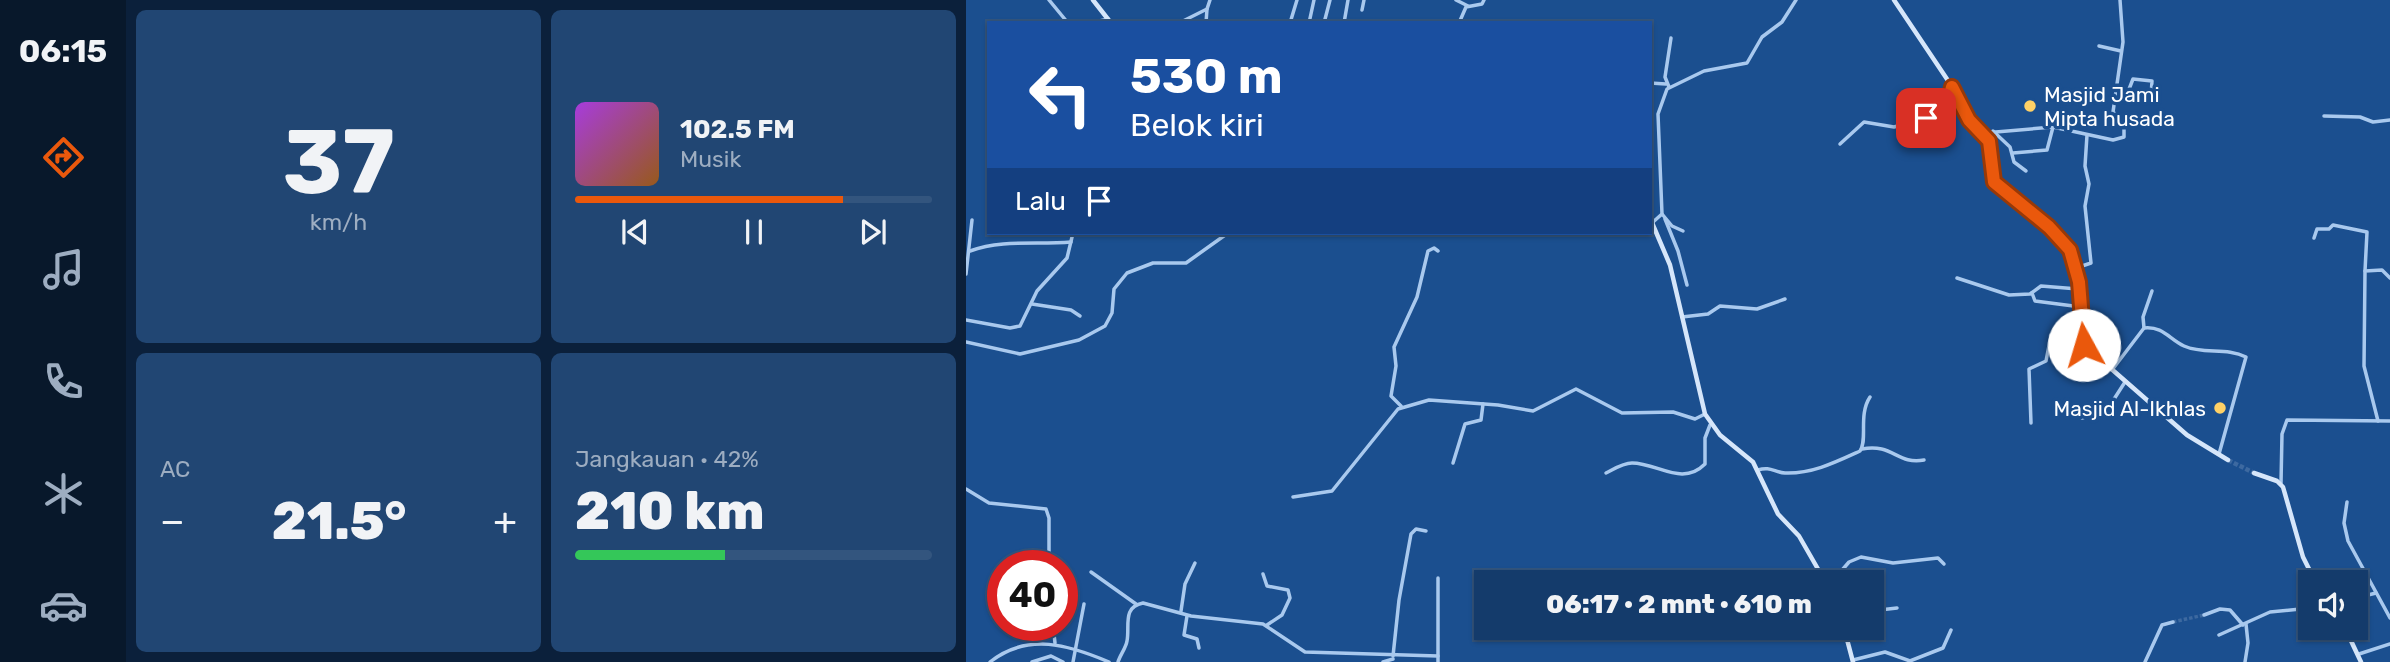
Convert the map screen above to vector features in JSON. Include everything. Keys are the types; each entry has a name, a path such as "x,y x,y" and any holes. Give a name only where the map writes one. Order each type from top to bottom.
{"street":[{"path":"1049,0 1067,21"},
{"path":"1093,0 1109,21"},
{"path":"1206,21 1210,0"},
{"path":"1291,21 1297,0"},
{"path":"1309,21 1314,0"},
{"path":"1325,21 1330,0"},
{"path":"1344,21 1348,0"},
{"path":"1363,10 1364,0"},
{"path":"1456,0 1468,6 1480,4 1484,0"},
{"path":"1652,83 1668,85 1707,69 1746,63 1762,37 1782,22 1796,0"},
{"path":"1894,0 1957,94 1969,120 1984,133 1991,145 1994,182 2065,242 2076,268 2081,307 2081,337 2089,351 2187,435 2228,460"},
{"path":"1984,133 2053,127 2116,141 2124,137 2124,121 2114,114 2121,51 2120,0"},
{"path":"1461,21 1468,6"},
{"path":"1183,21 1207,9"},
{"path":"1671,38 1668,85 1658,114 1662,214 1687,285"},
{"path":"2099,46 2121,51"},
{"path":"2114,98 2126,97 2133,79 2152,81 2151,96"},
{"path":"1840,144 1864,122 1894,127 1939,114 1946,110 1952,87"},
{"path":"2325,116 2360,117 2373,122 2390,120"},
{"path":"2013,153 2048,150 2053,127"},
{"path":"1993,131 2013,153 2014,162 2026,172"},
{"path":"2076,268 2091,263 2085,206 2089,190 2085,166 2088,135"},
{"path":"1652,219 1662,214"},
{"path":"966,274 972,219"},
{"path":"1665,219 1683,231"},
{"path":"1652,222 1667,256 1705,414 1710,425 1750,457 1778,514 1799,536 1819,570"},
{"path":"2314,238 2316,229 2329,229 2333,225 2367,232 2364,366 2378,421"},
{"path":"966,320 1016,328 1042,285 1067,258 1073,235"},
{"path":"966,342 1020,354 1079,340 1105,326 1112,313 1114,289 1127,273 1153,263 1186,263 1225,235"},
{"path":"970,251 1006,243 1046,245 1071,242"},
{"path":"1393,413 1394,346 1417,297 1428,251 1434,248 1438,251"},
{"path":"2365,271 2382,270 2390,278"},
{"path":"1957,278 2003,295 2032,293 2041,286 2079,289"},
{"path":"2112,370 2144,328 2143,317 2152,291"},
{"path":"2032,293 2035,301 2081,307"},
{"path":"1682,317 1708,314 1722,306 1757,309 1785,299"},
{"path":"1032,304 1071,310 1080,316"},
{"path":"2144,328 2162,330 2185,347 2229,351 2246,357 2219,456"},
{"path":"2031,423 2029,369 2046,361 2051,335 2081,337"},
{"path":"2082,418 2108,410 2125,382"},
{"path":"1293,497 1323,495 1336,488 1393,413 1429,400 1483,403 1535,411 1576,389 1626,414 1673,412 1695,419 1705,414"},
{"path":"1862,449 1863,412 1870,397"},
{"path":"1393,401 1409,407"},
{"path":"1453,463 1465,424 1481,420 1483,403"},
{"path":"2308,570 2281,484 2282,434 2287,420 2390,421"},
{"path":"1606,473 1632,463 1683,474 1695,471 1706,464 1705,438 1710,425"},
{"path":"1758,470 1768,467 1782,472 1809,471 1862,449 1882,447 1907,461 1924,460"},
{"path":"2254,472 2281,484"},
{"path":"966,489 989,503 1045,509 1049,518 1049,550"},
{"path":"2347,502 2344,523 2347,535 2390,618"},
{"path":"1393,658 1399,600 1411,534 1416,529 1426,531"},
{"path":"1842,570 1849,562 1861,557 1893,564 1934,557 1944,564"},
{"path":"1181,612 1185,584 1195,564"},
{"path":"1091,572 1136,604 1147,603 1187,615 1267,625 1305,652 1393,658 1438,656"},
{"path":"1264,574 1268,586 1287,590 1290,598 1285,612 1267,625"},
{"path":"1438,579 1438,662"},
{"path":"2368,595 2376,593"},
{"path":"1073,662 1084,604"},
{"path":"1118,662 1127,644 1129,613 1136,604"},
{"path":"1884,610 1897,608"},
{"path":"2204,615 2220,609 2231,610 2245,624 2248,643 2245,662"},
{"path":"2219,635 2274,611 2298,609"},
{"path":"1187,615 1184,635 1198,639 1199,648"},
{"path":"2145,662 2162,625 2173,622"},
{"path":"1847,640 1853,661 1885,652 1910,662 1943,648 1951,630"},
{"path":"2351,640 2361,662"},
{"path":"989,662 1018,648 1055,643 1110,662"},
{"path":"2359,654 2390,645"},
{"path":"1032,662 1051,656 1063,662"},
{"path":"1383,662 1393,658"}],"tunnel":[{"path":"2228,460 2254,473"},
{"path":"2173,622 2204,615"}],"place":[{"name":"Masjid Jami Mipta husada","path":"2030,106"},
{"name":"Masjid Al-Ikhlas","path":"2220,408"}],"route":[{"path":"1926,118 1946,110 1952,87 1969,120 1984,133 1991,145 1994,182 2068,245 2079,282 2081,337 2084,345"}]}
